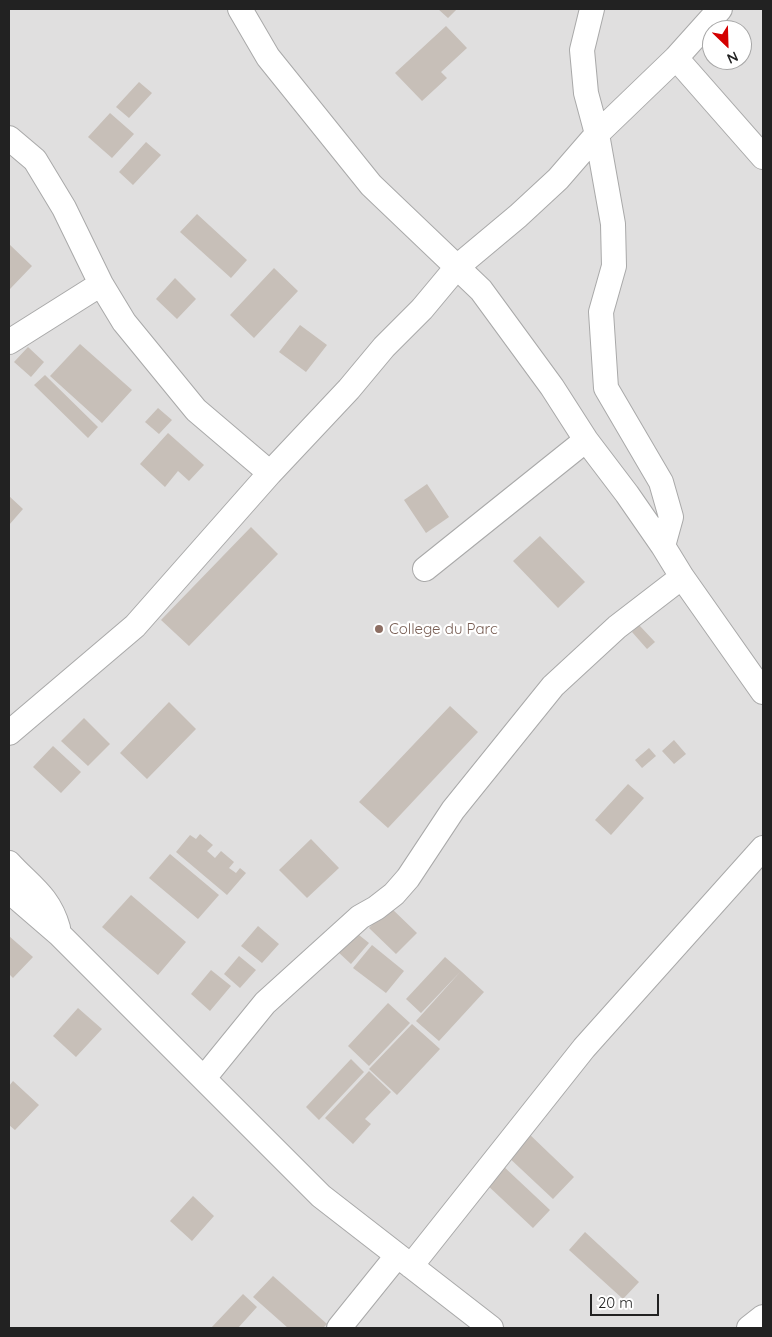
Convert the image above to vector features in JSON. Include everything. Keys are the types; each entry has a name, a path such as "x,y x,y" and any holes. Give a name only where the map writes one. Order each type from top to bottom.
{"street":[{"path":"240,9 268,57 371,185 480,290 552,387 586,440 663,546 682,577 763,692"},
{"path":"592,9 582,50 586,93 597,134 613,233 614,266 601,312 606,388 661,482 671,517 663,546"},
{"path":"9,733 135,626 270,473 349,389 384,347 422,309 457,267 518,216 558,179 597,134 676,58 720,9"},
{"path":"676,58 763,158"},
{"path":"9,138 35,160 64,208 101,284 124,322 196,410 270,473"},
{"path":"9,342 101,284"},
{"path":"425,569 586,440"},
{"path":"204,1078 265,1003 360,917 376,908 394,894 408,878 453,810 553,686 617,627 682,577"},
{"path":"339,1328 404,1261 584,1048 763,848"},
{"path":"9,863 39,892 54,913 60,935"},
{"path":"9,891 60,935 321,1196 491,1328"},
{"path":"749,1328 763,1317"}],"shaded area":[{"path":"9,9 763,9 763,1328 9,1328"}],"building":[{"path":"438,9 457,9 448,18"},
{"path":"446,26 467,48 441,72 447,78 422,101 395,73"},
{"path":"139,82 152,93 129,118 116,107"},
{"path":"110,113 134,134 112,158 88,137"},
{"path":"146,142 161,155 133,185 119,172"},
{"path":"197,214 247,260 231,278 180,232"},
{"path":"9,244 32,266 10,289 9,288"},
{"path":"274,268 298,291 254,338 230,315"},
{"path":"175,278 196,299 177,319 156,299"},
{"path":"300,325 327,345 306,372 279,352"},
{"path":"80,344 132,390 102,423 50,376"},
{"path":"28,347 44,362 31,377 14,362"},
{"path":"45,375 98,427 88,438 34,385"},
{"path":"158,408 172,420 159,434 145,422"},
{"path":"168,433 204,465 189,481 178,471 165,487 140,464"},
{"path":"427,484 449,517 426,533 404,500"},
{"path":"9,496 23,509 9,525"},
{"path":"251,527 278,554 189,646 161,620"},
{"path":"540,536 585,582 558,608 513,561"},
{"path":"639,625 655,642 647,649 632,632"},
{"path":"169,702 196,729 147,779 120,753"},
{"path":"450,706 478,732 388,828 359,802"},
{"path":"84,718 110,744 88,766 61,741"},
{"path":"674,740 686,754 674,764 662,751"},
{"path":"53,746 81,772 61,793 33,767"},
{"path":"649,748 656,756 642,768 635,760"},
{"path":"628,784 644,798 611,835 595,820"},
{"path":"200,834 213,845 207,851 215,858 221,851 234,862 229,868 236,873 240,868 246,873 227,895 176,852 190,835 196,839"},
{"path":"311,839 339,868 307,898 279,870"},
{"path":"170,854 219,895 198,919 149,878"},
{"path":"131,895 186,942 158,975 102,927"},
{"path":"389,906 417,933 396,954 369,928"},
{"path":"258,926 279,944 262,963 241,946"},
{"path":"354,931 369,943 351,964 337,951"},
{"path":"9,936 33,957 13,978 9,974"},
{"path":"372,945 404,971 386,993 353,968"},
{"path":"239,956 256,970 240,988 224,974"},
{"path":"445,957 461,971 421,1013 406,999"},
{"path":"211,970 231,986 210,1011 191,994"},
{"path":"461,971 484,992 439,1041 416,1021"},
{"path":"388,1003 410,1023 369,1066 348,1046"},
{"path":"78,1008 102,1029 76,1057 53,1036"},
{"path":"412,1024 440,1049 397,1095 369,1069"},
{"path":"351,1059 364,1072 319,1120 306,1107"},
{"path":"369,1071 391,1092 365,1119 371,1124 353,1144 325,1118"},
{"path":"13,1081 39,1105 15,1130 9,1125 9,1086"},
{"path":"527,1132 574,1177 553,1199 505,1154"},
{"path":"502,1165 550,1210 533,1228 485,1183"},
{"path":"193,1196 214,1216 192,1241 170,1221"},
{"path":"585,1232 639,1282 623,1299 569,1250"},
{"path":"273,1276 327,1324 323,1328 288,1328 253,1297"},
{"path":"243,1294 257,1307 238,1328 211,1328"}],"place":[{"name":"College du Parc","path":"379,629"}]}
